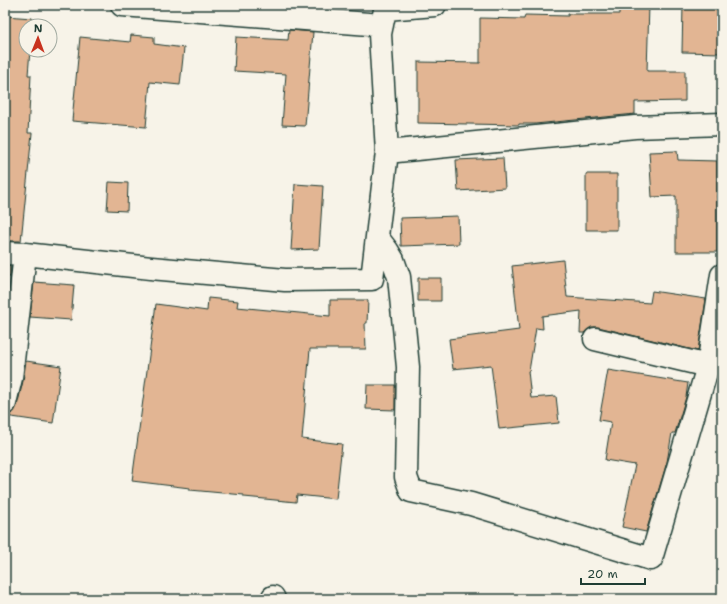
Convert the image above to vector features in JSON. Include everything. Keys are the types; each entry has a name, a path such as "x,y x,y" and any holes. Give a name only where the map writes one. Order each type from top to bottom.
{"street":[{"path":"122,5 384,13 435,5"},
{"path":"5,403 11,378 15,254 285,280 372,279 387,152 380,34 384,13"},
{"path":"387,152 635,127 722,124"},
{"path":"377,238 388,250 399,277 408,367 406,477 411,490 471,504 651,559 708,366 722,275"},
{"path":"595,339 708,366"}],"building":[{"path":"619,5 649,5 647,71 685,71 685,101 635,102 635,114 535,124 418,123 418,62 480,63 480,18 524,19 525,15 568,16 568,14 619,14"},
{"path":"683,5 722,5 721,53 682,52"},
{"path":"5,16 32,18 18,18 18,58 29,58 28,75 31,75 28,133 32,133 21,241 5,241"},
{"path":"289,30 313,32 305,126 282,125 286,74 234,71 236,37 288,40"},
{"path":"131,35 154,37 154,44 184,48 180,85 150,82 146,127 72,121 80,37 130,42"},
{"path":"677,151 678,160 717,161 717,252 676,252 676,196 652,197 649,152"},
{"path":"503,158 505,188 458,191 456,160"},
{"path":"586,174 617,174 617,230 586,230"},
{"path":"109,182 128,183 127,211 107,210"},
{"path":"295,184 323,186 319,249 291,250"},
{"path":"458,216 459,244 401,246 400,218"},
{"path":"563,260 567,297 650,303 652,291 706,299 698,351 598,327 591,327 584,333 580,333 581,311 542,316 543,329 536,328 528,371 531,398 556,396 559,423 499,429 491,365 453,369 449,339 519,330 512,266"},
{"path":"5,266 11,266 10,277 5,277"},
{"path":"418,278 441,278 441,301 418,301"},
{"path":"34,282 74,285 71,320 30,317"},
{"path":"208,298 238,301 237,307 330,316 330,300 368,300 367,323 365,323 366,349 310,349 302,439 342,444 336,499 297,495 296,502 244,497 244,495 190,490 190,488 132,481 156,304 207,311"},
{"path":"26,361 61,366 53,423 5,416 14,412 17,406"},
{"path":"608,370 688,383 686,397 675,433 672,433 667,462 646,532 622,527 635,465 605,460 611,422 599,420"},
{"path":"367,385 395,385 395,410 366,409"}]}
